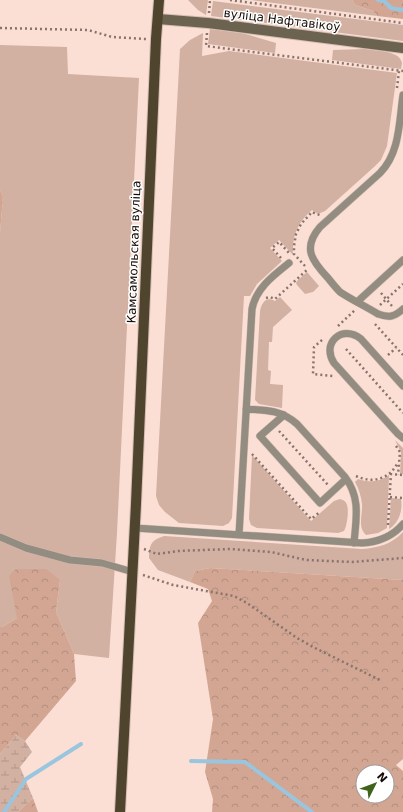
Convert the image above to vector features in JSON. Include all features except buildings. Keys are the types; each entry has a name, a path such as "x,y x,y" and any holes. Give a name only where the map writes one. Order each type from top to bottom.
{"main road":[{"name":"Камсамольская вуліца","path":"120,812 135,540 158,0"}],"street":[{"name":"вуліца Нафтавікоў","path":"158,19 208,23 403,48"}],"lane":[{"path":"401,311 395,315 384,316 340,292 314,261 310,247 315,233 320,227 388,164 395,148 403,95"},
{"path":"357,302 403,260"},
{"path":"239,535 252,305 262,288 290,262"},
{"path":"403,386 356,335 351,333 340,334 332,342 329,353 334,363 403,438"},
{"path":"246,409 269,411 284,415 298,424 346,479 354,492 356,504 354,543"},
{"path":"284,415 260,436 320,502 346,479"},
{"path":"135,528 372,543 389,537 403,524"},
{"path":"0,537 26,548 70,560 102,563 133,572"}],"path":[{"path":"230,0 403,23"},
{"path":"0,28 88,30 112,37 156,39"},
{"path":"206,46 403,71"},
{"path":"397,89 399,71"},
{"path":"294,254 296,234 301,224 312,212 318,215 323,214"},
{"path":"279,242 290,262 272,248 279,242"},
{"path":"263,300 268,297 275,299 308,269"},
{"path":"373,311 403,284"},
{"path":"375,286 386,299 401,311"},
{"path":"314,347 313,374 332,375"},
{"path":"346,349 403,413"},
{"path":"274,424 333,491"},
{"path":"396,446 400,452 398,475"},
{"path":"250,460 251,452 311,519 322,510"},
{"path":"354,476 361,479 377,480 390,473 396,467 399,457"},
{"path":"390,473 403,475"},
{"path":"388,528 390,473"},
{"path":"390,497 403,498"},
{"path":"135,540 143,549 157,554 178,551 230,549 271,552 306,560 352,562 403,558"},
{"path":"133,572 172,585 234,596 247,603 303,641 382,681"}],"green space":[{"path":"188,0 208,0 206,15 198,10"},
{"path":"251,0 352,0 355,5 373,11 377,16"},
{"path":"352,0 403,0 403,19 377,16 373,11 355,5"},
{"path":"213,1 403,25 403,41 211,16"},
{"path":"210,29 242,33 276,43 275,53 208,44"},
{"path":"203,33 202,56 229,51 397,73 387,146 381,160 325,211 318,214 312,210 307,215 296,230 293,242 293,255 279,240 270,248 282,261 257,284 250,296 244,296 232,518 229,523 223,526 179,523 159,505 156,496 180,49 190,40"},
{"path":"0,45 67,47 68,74 139,78 117,533 109,658 74,654 56,612 60,580 17,618 0,627 0,234 3,196 0,190"},
{"path":"365,49 392,53 400,59 402,63 401,69 332,60 333,50"},
{"path":"0,190 3,196 0,234"},
{"path":"307,272 319,286 313,292 305,294 296,283"},
{"path":"280,297 292,310 273,327 272,342 269,342 268,370 271,371 270,384 283,385 282,408 259,404 255,400 260,311 265,301 269,299 275,301"},
{"path":"395,440 403,448 403,474 400,475 401,452"},
{"path":"252,455 311,521 334,501 340,499 343,500 347,504 348,508 344,531 338,533 257,528 251,525 249,519"},
{"path":"389,475 387,528 378,533 366,535 363,532 361,524 362,501 355,482 358,479 366,481 378,480"},
{"path":"391,498 401,499 401,507 398,520 389,529"},
{"path":"403,532 403,580 210,568 195,571 190,582 158,570 149,558 153,541 164,536 362,549 384,545 394,540"},
{"path":"210,568 403,580 403,759 396,765 403,771 403,812 212,812 213,799 205,772 213,719 198,623 212,601 208,589 190,582 195,571"},
{"path":"16,569 46,569 60,580 56,612 74,654 76,681 25,741 16,735 0,754 0,627 17,618 9,576"},
{"path":"16,735 25,741 32,752 20,767 33,798 18,812 0,812 0,754"},
{"path":"33,798 38,812 18,812"}],"waterway":[{"path":"378,0 384,1 391,8 403,10"},
{"path":"4,812 26,779 81,744"},
{"path":"191,761 245,762 312,812"}]}
